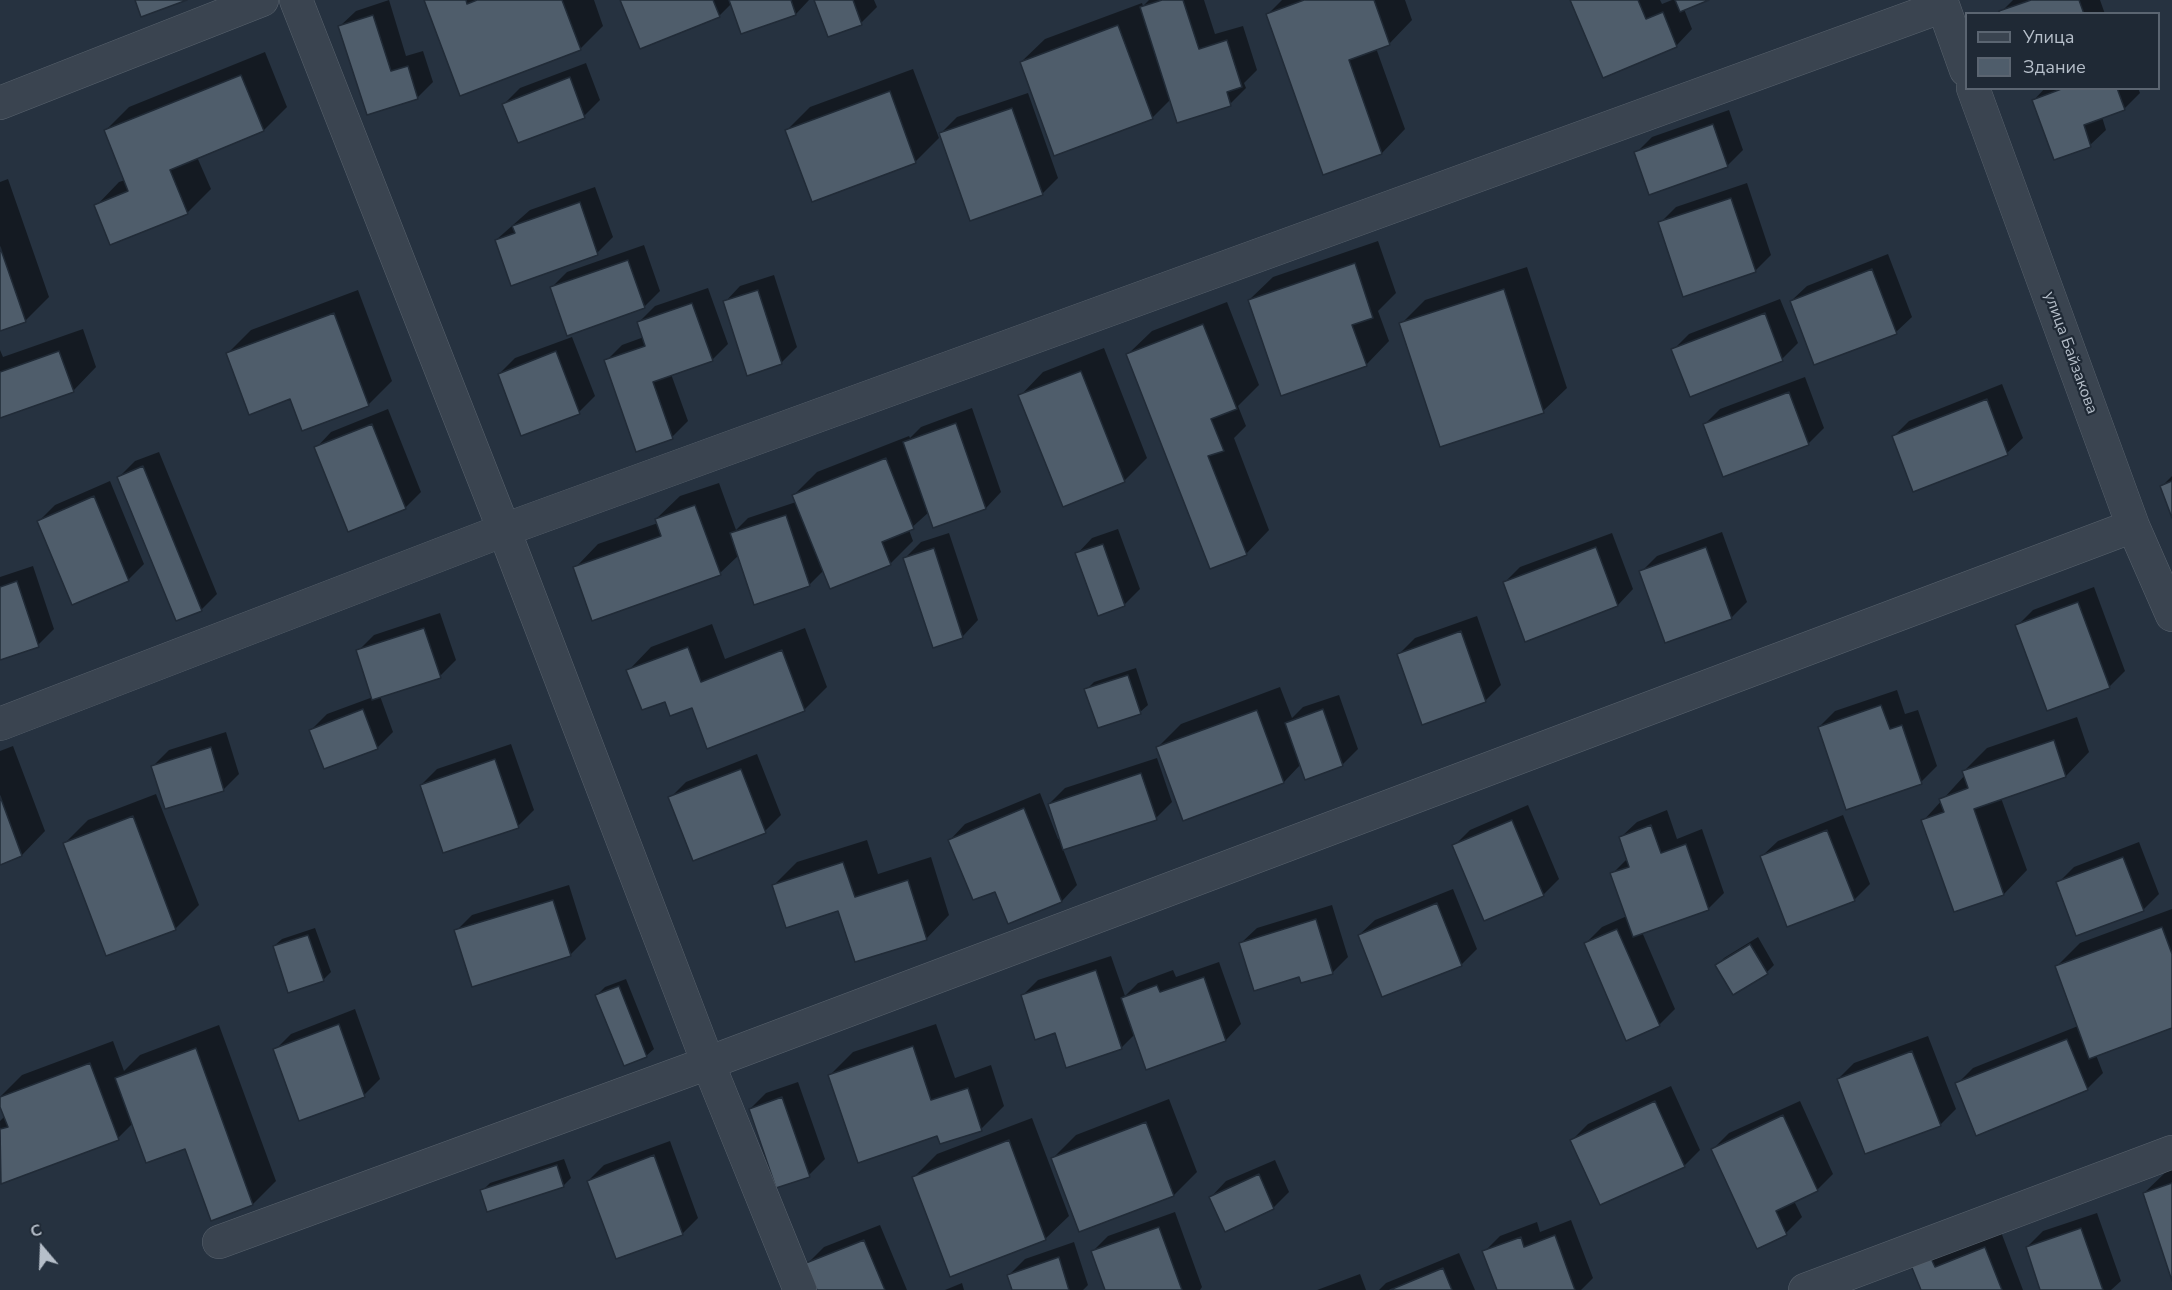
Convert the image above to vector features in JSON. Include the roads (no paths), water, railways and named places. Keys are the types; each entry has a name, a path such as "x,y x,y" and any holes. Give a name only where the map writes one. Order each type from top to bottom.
{"street":[{"path":"0,103 262,0"},
{"path":"296,0 504,530 708,1063 800,1290"},
{"path":"0,724 504,530 1942,3 1965,67"},
{"name":"улица Байзакова","path":"1974,90 2133,526 2172,615"},
{"path":"219,1242 708,1063 2133,526"},
{"path":"1805,1290 2172,1152"}]}
